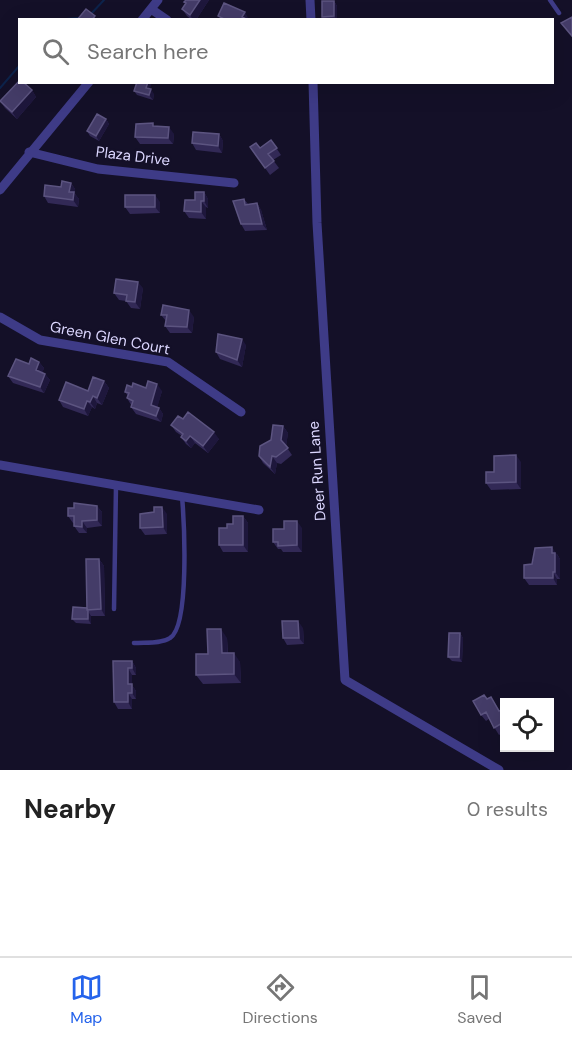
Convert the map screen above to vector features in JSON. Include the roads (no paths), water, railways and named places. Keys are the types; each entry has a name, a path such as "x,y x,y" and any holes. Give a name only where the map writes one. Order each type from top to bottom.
{"street":[{"path":"144,18 158,0"},
{"path":"310,0 311,18"},
{"path":"151,9 164,18"},
{"path":"0,190 87,84"},
{"name":"Deer Run Lane","path":"313,84 317,223 345,680 499,770"},
{"name":"Plaza Drive","path":"29,152 98,169 234,183"},
{"name":"Green Glen Court","path":"0,317 40,340 168,362 241,412"},
{"path":"0,465 259,510"}],"lane":[{"path":"550,0 559,13"},
{"path":"114,609 116,485"},
{"path":"134,643 161,641 172,637 178,629 183,580 182,496"}],"waterway":[{"path":"90,15 104,0"},
{"path":"0,88 18,67"}]}
